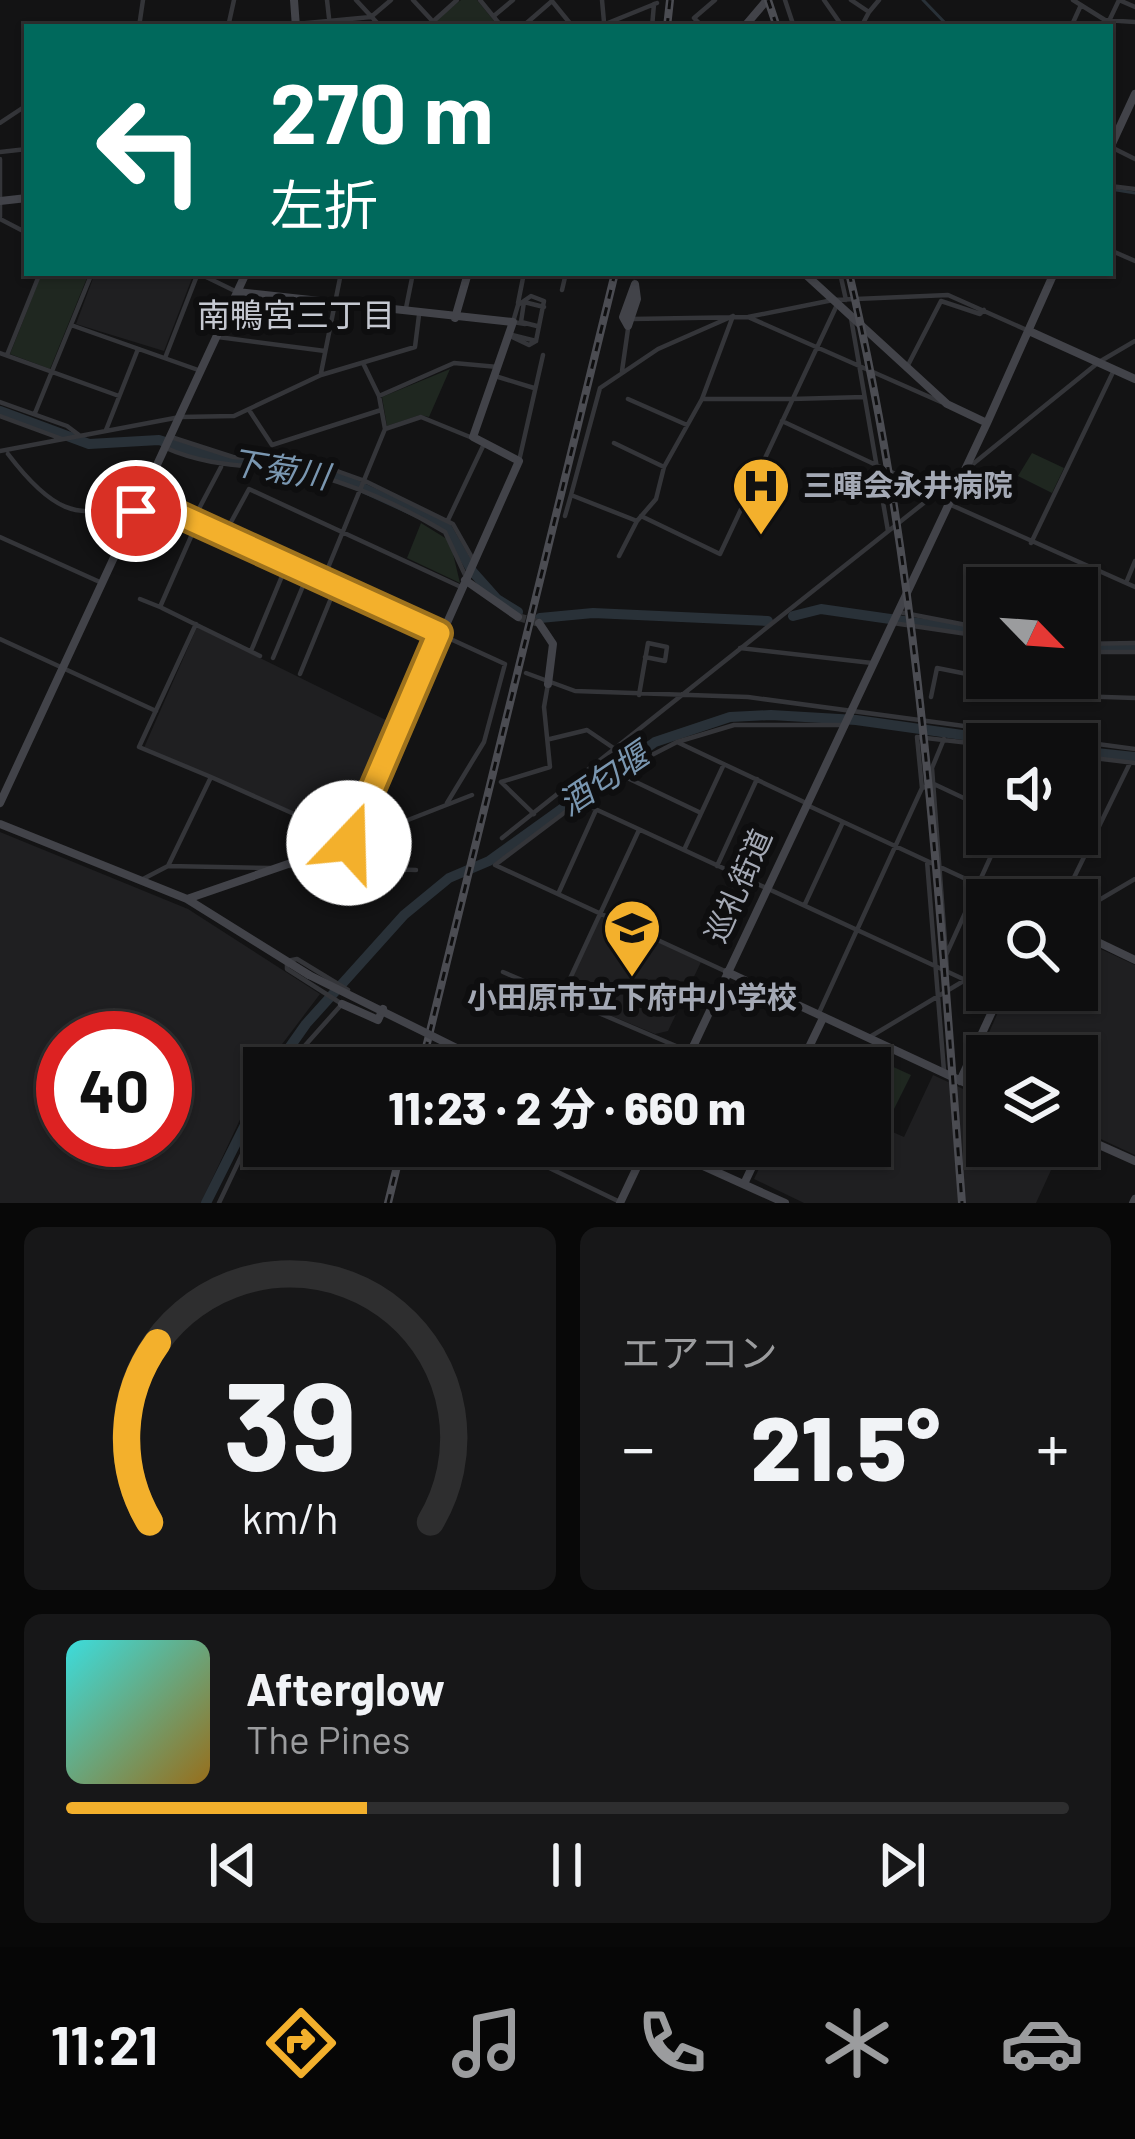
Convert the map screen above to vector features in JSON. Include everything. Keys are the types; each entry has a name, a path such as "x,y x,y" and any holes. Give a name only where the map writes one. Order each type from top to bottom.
{"street":[{"path":"328,0 329,21"},
{"path":"356,0 378,24"},
{"path":"309,24 371,16 391,0"},
{"path":"413,0 436,24"},
{"path":"430,24 457,0"},
{"path":"480,0 500,24"},
{"path":"494,16 514,0"},
{"path":"525,24 552,0 571,24"},
{"path":"700,24 694,17 715,0"},
{"path":"824,0 841,22"},
{"path":"851,0 868,12"},
{"path":"863,24 879,0"},
{"path":"1073,0 1109,21 1135,22"},
{"path":"1109,21 1119,0 1135,7"},
{"path":"603,24 646,3 656,3 652,24"},
{"path":"1072,24 1081,5"},
{"path":"1135,94 1128,116 1135,126"},
{"path":"0,155 0,218"},
{"path":"39,276 3,354 119,396"},
{"path":"35,413 91,276"},
{"path":"165,358 197,276"},
{"path":"204,276 237,292 334,306 540,324"},
{"path":"0,802 245,276"},
{"path":"321,375 340,276"},
{"path":"405,314 412,276"},
{"path":"455,317 467,276"},
{"path":"523,276 519,319 525,324"},
{"path":"562,290 565,276"},
{"path":"808,276 946,404"},
{"path":"571,495 720,554 839,301 840,276"},
{"path":"846,712 966,470 1053,276"},
{"path":"622,371 634,278"},
{"path":"509,334 536,341 544,307 544,301 520,286"},
{"path":"630,322 748,317 839,301 948,295 1135,379"},
{"path":"473,437 513,322 521,303 531,296"},
{"path":"907,368 941,301 980,314 984,310"},
{"path":"521,303 544,307"},
{"path":"8,454 79,435 180,417 234,416 321,375 415,347 419,315"},
{"path":"565,516 600,388 622,371 733,316"},
{"path":"619,556 656,499 664,467 702,399 733,316"},
{"path":"850,316 888,531"},
{"path":"748,317 987,423"},
{"path":"71,325 201,370"},
{"path":"217,337 326,351"},
{"path":"502,838 1099,362 1133,344"},
{"path":"106,430 138,349"},
{"path":"361,887 348,841 519,461 543,356"},
{"path":"322,580 386,429 380,396 363,362"},
{"path":"380,396 454,363 496,371 534,388"},
{"path":"1031,543 1114,370"},
{"path":"702,399 864,398"},
{"path":"628,399 687,425"},
{"path":"0,402 79,435"},
{"path":"248,410 272,445 273,459"},
{"path":"272,445 382,410"},
{"path":"0,416 62,440"},
{"path":"386,429 421,417 519,461"},
{"path":"782,421 1031,543 1135,587"},
{"path":"168,443 233,457 312,462 365,481 448,520 463,536 473,562"},
{"path":"168,443 221,467 311,475 445,532 465,579"},
{"path":"614,443 664,467"},
{"path":"448,520 484,444"},
{"path":"0,451 8,454 46,498 82,512 168,511 505,664 484,742 447,803"},
{"path":"160,607 221,467"},
{"path":"224,536 257,471"},
{"path":"249,489 344,533 465,579 518,617"},
{"path":"0,537 102,583"},
{"path":"1126,584 1135,561"},
{"path":"251,651 287,564"},
{"path":"273,658 308,574"},
{"path":"300,674 336,586"},
{"path":"140,599 260,656"},
{"path":"896,617 966,629"},
{"path":"896,617 966,629"},
{"path":"534,814 501,782 550,767 544,707 553,644 539,623"},
{"path":"196,624 139,747 348,841"},
{"path":"0,639 156,710"},
{"path":"1098,647 1135,644"},
{"path":"740,648 872,664"},
{"path":"1098,649 1135,652"},
{"path":"639,695 645,656"},
{"path":"931,697 937,668 966,674"},
{"path":"526,673 575,691 748,697 1135,748"},
{"path":"1098,697 1135,698"},
{"name":"巡礼街道","path":"693,1047 846,712"},
{"path":"841,725 734,724 677,742 617,773 495,866 966,1084"},
{"path":"547,739 587,730 615,748"},
{"path":"808,1047 922,788 917,737 966,743"},
{"path":"944,740 932,768 947,971"},
{"path":"677,742 966,879"},
{"path":"1074,879 1132,763 1098,759"},
{"path":"684,850 724,764"},
{"path":"617,773 701,813"},
{"path":"169,866 211,777"},
{"path":"717,866 757,779"},
{"path":"922,788 934,784 966,799"},
{"path":"187,899 472,795"},
{"path":"580,802 964,979"},
{"path":"558,894 596,810"},
{"path":"805,905 843,822"},
{"path":"0,824 187,899 308,975 454,1047"},
{"path":"560,998 639,830"},
{"path":"927,861 944,1073"},
{"path":"281,865 416,870"},
{"path":"143,879 169,866 270,868"},
{"path":"1098,901 1135,879"},
{"path":"946,955 966,911"},
{"path":"1098,942 1135,960"},
{"path":"293,957 384,1008 378,1020 342,1004 287,969 286,961 293,957"},
{"path":"503,972 676,1047"},
{"path":"868,1038 964,979"},
{"path":"304,1047 342,1004"},
{"path":"960,1081 993,1011"},
{"path":"1098,1144 1135,1161"},
{"path":"220,1203 243,1153"},
{"path":"547,1167 620,1203 637,1167"},
{"path":"706,1167 785,1203"},
{"path":"744,1184 752,1167"}],"shaded area":[{"path":"461,0 477,0 497,24 439,24 436,20"},
{"path":"41,276 88,276 50,369 10,354"},
{"path":"94,276 193,276 164,351 76,324"},
{"path":"450,369 429,417 420,415 387,426 382,397"},
{"path":"1032,453 1064,468 1052,493 1018,476"},
{"path":"421,523 450,541 460,583 407,558"},
{"path":"197,627 396,725 346,833 143,750"},
{"path":"0,832 188,909 320,994 280,1047 243,1047 243,1113 201,1203 0,1203"},
{"name":"小田原市立下府中小学校","path":"600,916 701,962 668,1031 655,1034 564,996"},
{"path":"1098,948 1135,965 1135,1155 1098,1138 1098,1035 988,1035 999,1011 1098,1011"},
{"path":"891,1066 911,1075 891,1113"},
{"path":"933,1075 966,1090 966,1167 1052,1167 1036,1203 804,1203 754,1179 760,1167 891,1167 891,1131 904,1137"}],"waterway":[{"path":"923,0 946,24"},
{"path":"1113,189 1135,193"},
{"name":"下菊川","path":"0,411 89,444 159,440 221,460 330,473 446,526 472,571 497,599 518,612"},
{"name":"下菊川","path":"793,616 821,609 966,630"},
{"name":"下菊川","path":"540,618 593,613 768,621"},
{"name":"下菊川","path":"1098,648 1135,648"},
{"name":"酒匂堰","path":"290,1047 404,915 449,878 489,861 655,742 730,717 771,715 856,720 966,735"},
{"name":"酒匂堰","path":"1098,753 1135,757"},
{"name":"酒匂堰","path":"206,1203 243,1129"}],"tunnel":[{"path":"518,617 539,623"}],"railway":[{"path":"667,24 670,0"},
{"path":"768,0 776,24"},
{"path":"426,1047 614,276"},
{"path":"850,276 874,388 910,619 935,852 962,1203"},
{"path":"388,1203 397,1167"}],"place":[{"name":"三暉会永井病院","path":"761,537"},
{"name":"小田原市立下府中小学校","path":"632,979"}],"district":[{"name":"南鴨宮三丁目","path":"296,315"}],"route":[{"path":"136,511 180,515 439,633 347,838 349,843"}]}
